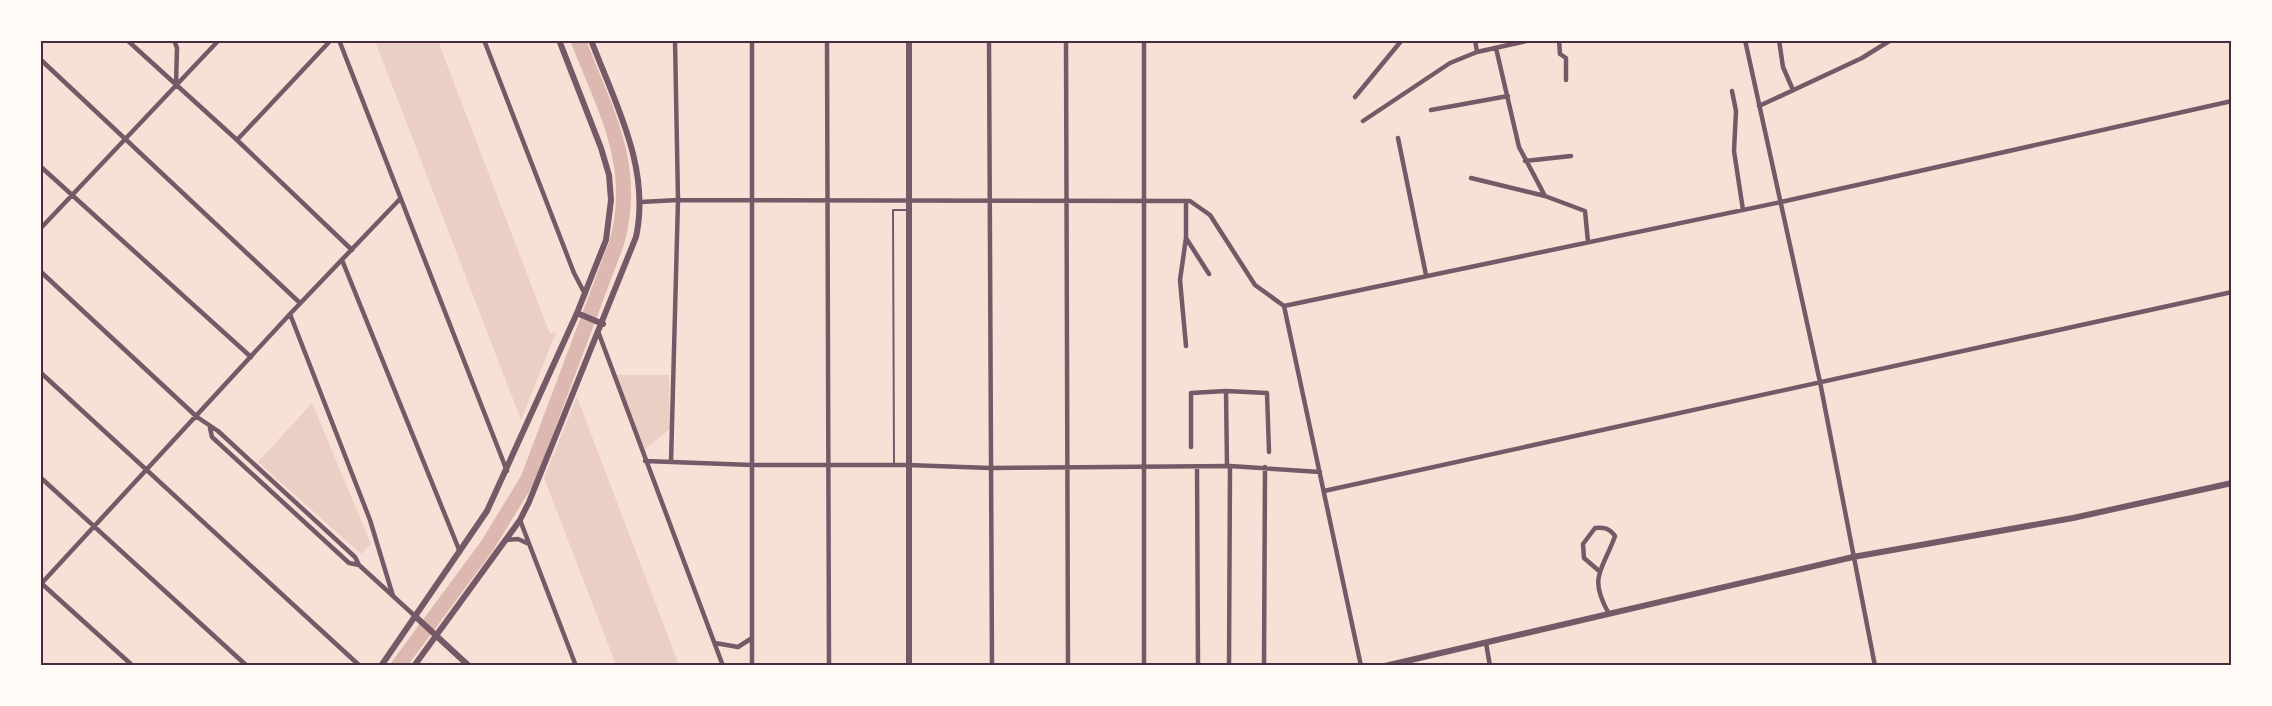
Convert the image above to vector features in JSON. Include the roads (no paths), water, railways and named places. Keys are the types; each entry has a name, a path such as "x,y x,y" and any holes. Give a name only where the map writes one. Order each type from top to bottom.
{"street":[{"path":"127,40 237,140 352,250"},
{"path":"174,40 177,48 176,84"},
{"path":"40,229 219,40"},
{"path":"237,140 331,40"},
{"path":"339,40 399,200 507,471"},
{"path":"483,40 574,273 585,294"},
{"path":"381,666 418,620 487,511 580,315 585,294 606,240 610,218 611,187 601,148 559,40"},
{"path":"414,666 434,633 520,520 552,451 599,334 600,323 636,237 641,202 633,151 591,40"},
{"path":"671,462 678,200 675,40"},
{"path":"752,40 752,666"},
{"path":"827,40 829,666"},
{"path":"909,40 909,666"},
{"path":"989,40 992,666"},
{"path":"1065,40 1068,666"},
{"path":"1144,40 1144,666"},
{"path":"1355,97 1402,40"},
{"path":"1475,40 1477,52"},
{"path":"1363,121 1450,63 1477,52 1531,40"},
{"path":"1559,40 1560,54 1566,58 1566,80"},
{"path":"1745,40 1820,382 1875,666"},
{"path":"1779,40 1783,67 1793,90"},
{"path":"1874,40 1876,48"},
{"path":"1759,106 1892,40"},
{"path":"1496,48 1519,147 1545,196"},
{"path":"40,59 300,303"},
{"path":"1732,91 1736,111 1734,151 1743,210"},
{"path":"1431,110 1508,96"},
{"path":"1284,306 1781,202 2232,101"},
{"path":"1398,138 1426,275"},
{"path":"1525,161 1571,156"},
{"path":"40,166 251,357"},
{"path":"1471,178 1545,196 1585,212 1588,242"},
{"path":"641,202 1144,199 1186,201 1197,205 1210,215 1256,285 1284,306 1361,666"},
{"path":"133,666 41,584 300,303 399,200"},
{"path":"1186,201 1186,238 1180,280 1186,346"},
{"path":"1186,238 1209,274"},
{"path":"342,260 460,552"},
{"path":"40,271 197,417 210,428 218,431 355,556 359,565 469,666"},
{"path":"1324,491 2232,292"},
{"path":"290,314 370,520 393,597"},
{"path":"580,315 600,323"},
{"path":"599,334 723,666"},
{"path":"40,372 360,666"},
{"path":"1226,391 1229,466 1229,666"},
{"path":"1191,447 1191,393 1226,391 1267,393 1269,452"},
{"path":"645,461 752,465 908,465 990,468 1265,466 1320,472"},
{"path":"1197,466 1197,666"},
{"path":"1264,666 1265,466"},
{"path":"40,477 247,666"},
{"path":"1384,666 1608,612 1853,557 2073,518 2232,483"},
{"path":"520,520 576,666"},
{"path":"1598,570 1606,561 1615,536 1611,530 1603,527 1595,528 1583,544 1584,558 1598,570 1600,598 1608,612"},
{"path":"506,540 518,539 529,544"},
{"path":"715,643 738,647 752,638"},
{"path":"1486,643 1490,666"}],"lane":[{"path":"892,201 894,465"},
{"path":"893,210 909,210"}],"waterway":[{"path":"398,666 487,546 528,479 617,242 624,188 621,163 608,114 578,40"}]}
